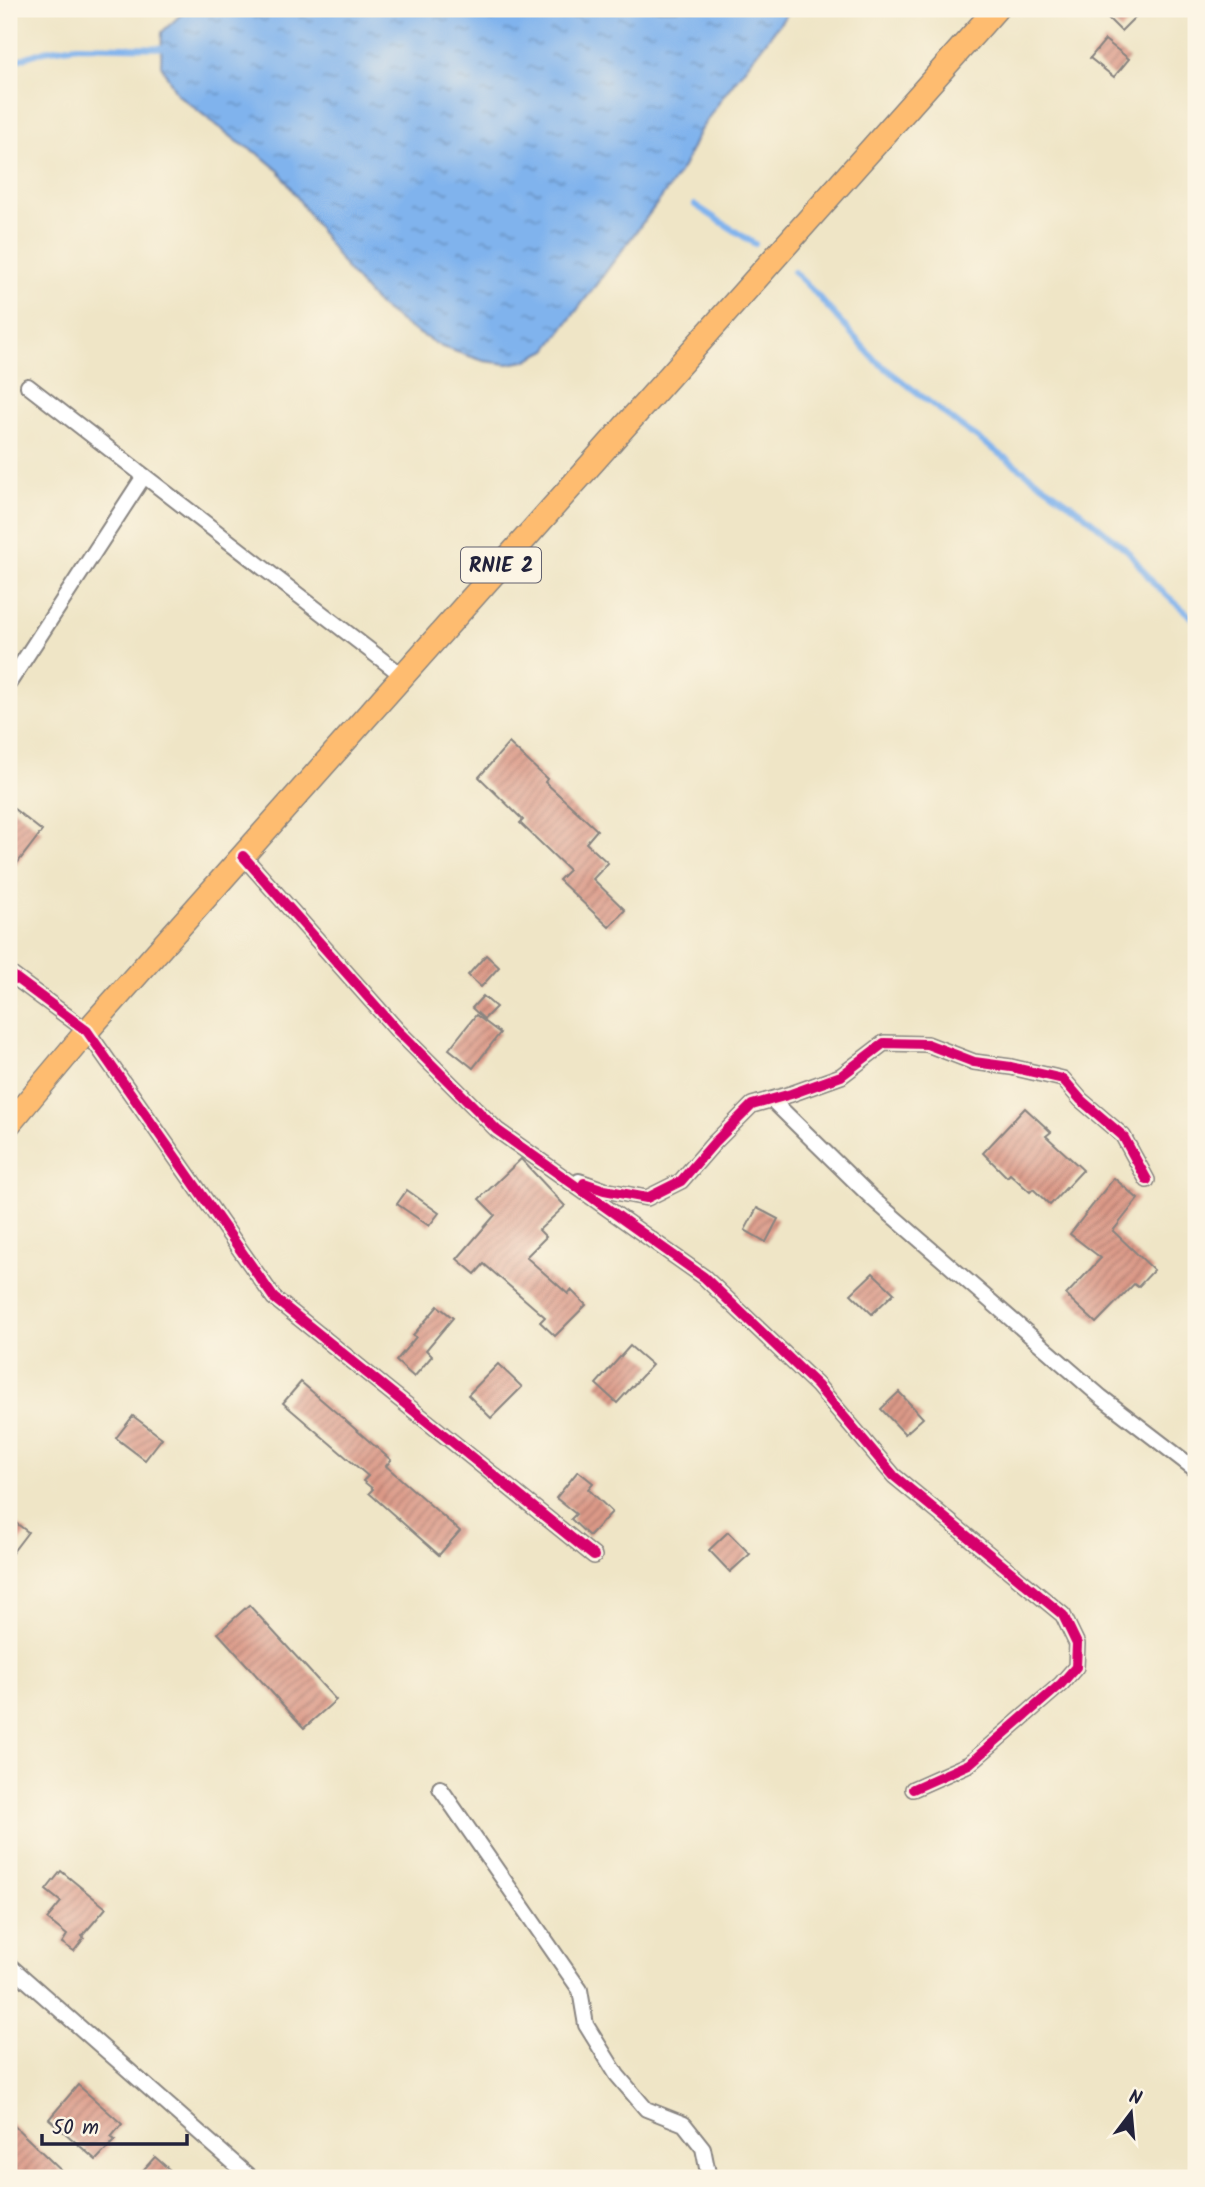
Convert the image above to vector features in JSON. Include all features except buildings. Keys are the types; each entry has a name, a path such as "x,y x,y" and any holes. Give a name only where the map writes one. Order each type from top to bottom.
{"main road":[{"name":"RNIE 2","path":"9,1124 88,1031 996,9"}],"street":[{"path":"29,386 403,676"},
{"path":"9,683 144,476"},
{"path":"243,856 397,1030 497,1130 704,1277 817,1385 894,1476 1063,1615 1077,1644 1076,1667 1061,1685 969,1764 913,1789"},
{"path":"9,973 88,1031 274,1298 594,1556"},
{"path":"561,1174 604,1190 647,1198 681,1181 752,1105 841,1076 884,1043 927,1044 974,1062 1063,1079 1081,1100 1123,1136 1147,1180"},
{"path":"772,1100 895,1218 1101,1397 1196,1470"},
{"path":"440,1788 580,1990 586,2025 617,2075 646,2109 684,2124 703,2148 709,2178"},
{"path":"9,1965 248,2177"}],"water":[{"path":"187,9 791,9 724,95 699,132 683,167 671,185 547,350 525,361 508,364 484,361 442,347 377,304 347,270 279,171 177,94 161,65 162,32"}],"waterway":[{"path":"9,63 44,51 77,46 169,48"},
{"path":"695,205 755,244"},
{"path":"794,272 875,360 959,425 1080,511 1128,551 1155,585 1196,621"}],"cycle path":[{"path":"243,856 397,1030 497,1130 704,1277 817,1385 894,1476 1063,1615 1077,1644 1076,1667 1061,1684 969,1764 913,1789"},
{"path":"9,973 87,1031 274,1298 594,1556"},
{"path":"584,1183 604,1190 647,1198 681,1181 752,1105 841,1076 884,1043 927,1044 974,1062 1063,1079 1081,1100 1123,1136 1147,1180"}]}
